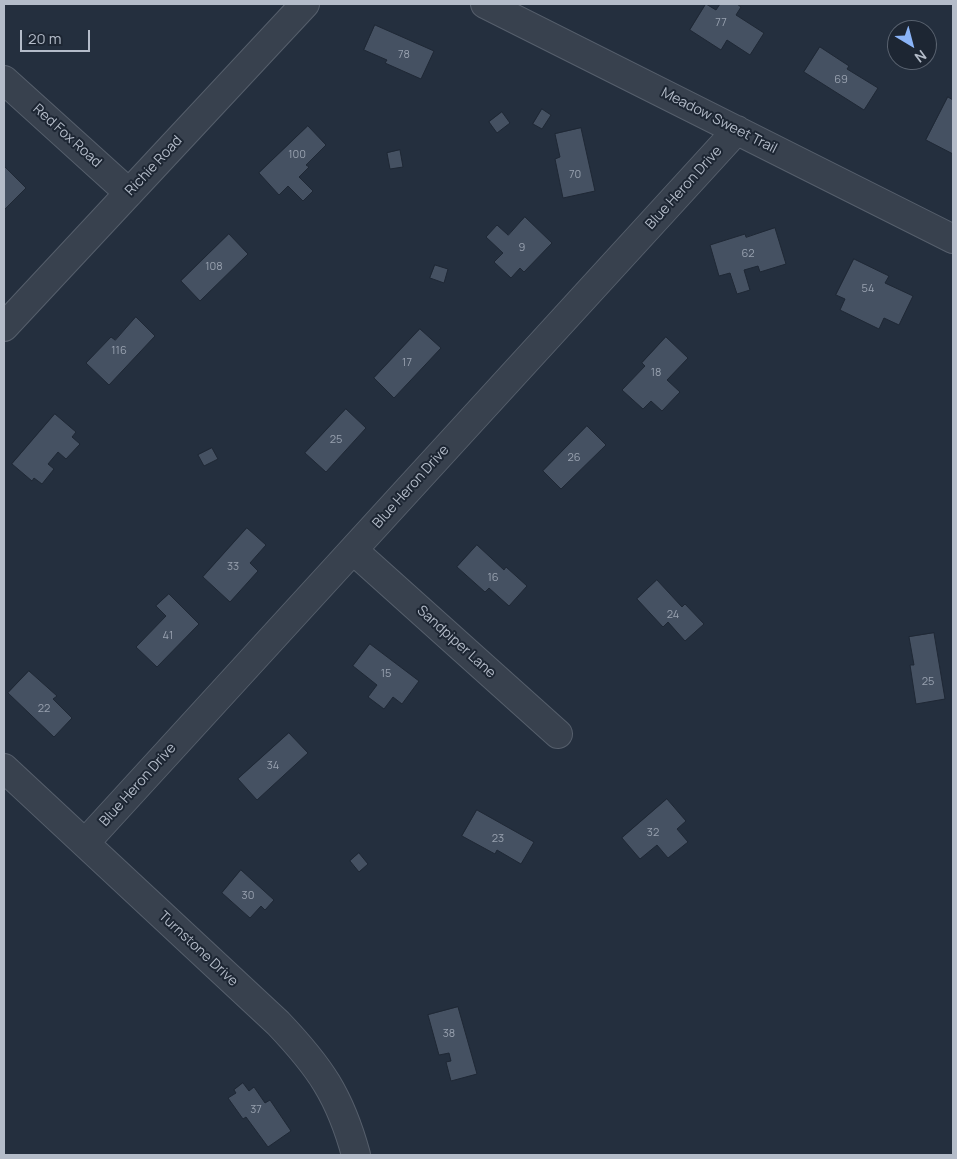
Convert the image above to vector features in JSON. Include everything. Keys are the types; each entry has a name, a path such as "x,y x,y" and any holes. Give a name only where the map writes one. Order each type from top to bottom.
{"street":[{"name":"Richie Road","path":"4,327 305,4"},
{"name":"Meadow Sweet Trail","path":"486,4 953,239"},
{"name":"Red Fox Road","path":"4,80 129,192"},
{"name":"Blue Heron Drive","path":"85,843 737,130"},
{"name":"Sandpiper Lane","path":"353,550 558,734"},
{"name":"Turnstone Drive","path":"4,768 278,1023 302,1048 323,1074 339,1102 356,1155"}],"building":[{"path":"706,4 716,10 720,4 737,4 741,7 736,15 764,33 750,55 727,40 721,50 690,30"},
{"path":"375,25 434,51 421,79 385,63 387,60 364,50"},
{"path":"820,47 849,66 847,69 878,88 864,110 804,72"},
{"path":"948,97 953,100 953,154 926,140"},
{"path":"542,109 551,115 542,129 533,124"},
{"path":"502,112 510,123 497,133 489,122"},
{"path":"308,126 326,145 306,165 309,167 299,177 313,191 303,201 288,186 279,195 259,173"},
{"path":"581,128 595,191 563,198 555,159 560,157 555,134"},
{"path":"400,150 403,167 390,169 387,153"},
{"path":"4,166 26,188 4,210"},
{"path":"525,217 552,243 524,272 520,268 511,278 494,262 503,253 486,237 497,225 508,235"},
{"path":"775,228 786,264 760,272 758,266 744,270 750,290 737,294 730,273 719,276 710,245 745,234 746,237"},
{"path":"229,234 248,254 200,301 181,281"},
{"path":"854,259 889,276 885,283 913,296 899,325 884,318 879,329 840,310 845,299 836,295"},
{"path":"435,265 448,269 444,283 430,278"},
{"path":"136,317 155,336 109,385 86,363 111,337 115,340"},
{"path":"420,329 441,348 394,398 374,378"},
{"path":"666,337 688,358 667,380 680,392 662,411 651,401 643,409 622,390 645,366 642,363"},
{"path":"346,409 366,428 326,472 305,453"},
{"path":"55,414 76,432 72,437 80,444 66,459 58,452 48,464 54,469 42,484 34,478 32,481 12,464"},
{"path":"587,426 606,445 561,489 543,471"},
{"path":"212,448 218,459 204,466 198,455"},
{"path":"247,528 266,545 250,563 258,571 230,602 203,577"},
{"path":"477,545 504,570 506,567 527,586 509,606 489,588 485,592 457,567"},
{"path":"657,580 682,607 685,604 704,624 685,641 668,622 663,627 637,599"},
{"path":"169,594 199,624 157,667 136,647 166,616 156,606"},
{"path":"934,633 945,699 916,704 910,665 914,665 909,637"},
{"path":"370,644 419,681 402,704 393,697 384,709 368,697 377,685 353,666"},
{"path":"29,671 57,696 53,699 72,718 54,737 8,693"},
{"path":"289,733 308,753 257,800 238,779"},
{"path":"667,799 686,821 677,829 688,842 668,858 657,845 640,859 622,838"},
{"path":"477,810 534,842 521,864 497,850 495,854 462,836"},
{"path":"359,853 368,864 359,872 350,861"},
{"path":"241,870 274,900 265,910 261,906 250,918 222,893"},
{"path":"458,1007 477,1074 451,1081 446,1062 451,1061 449,1053 439,1055 428,1015"},
{"path":"243,1083 249,1091 254,1087 265,1103 270,1100 291,1131 268,1147 246,1117 243,1119 228,1098 236,1093 234,1090"}]}
